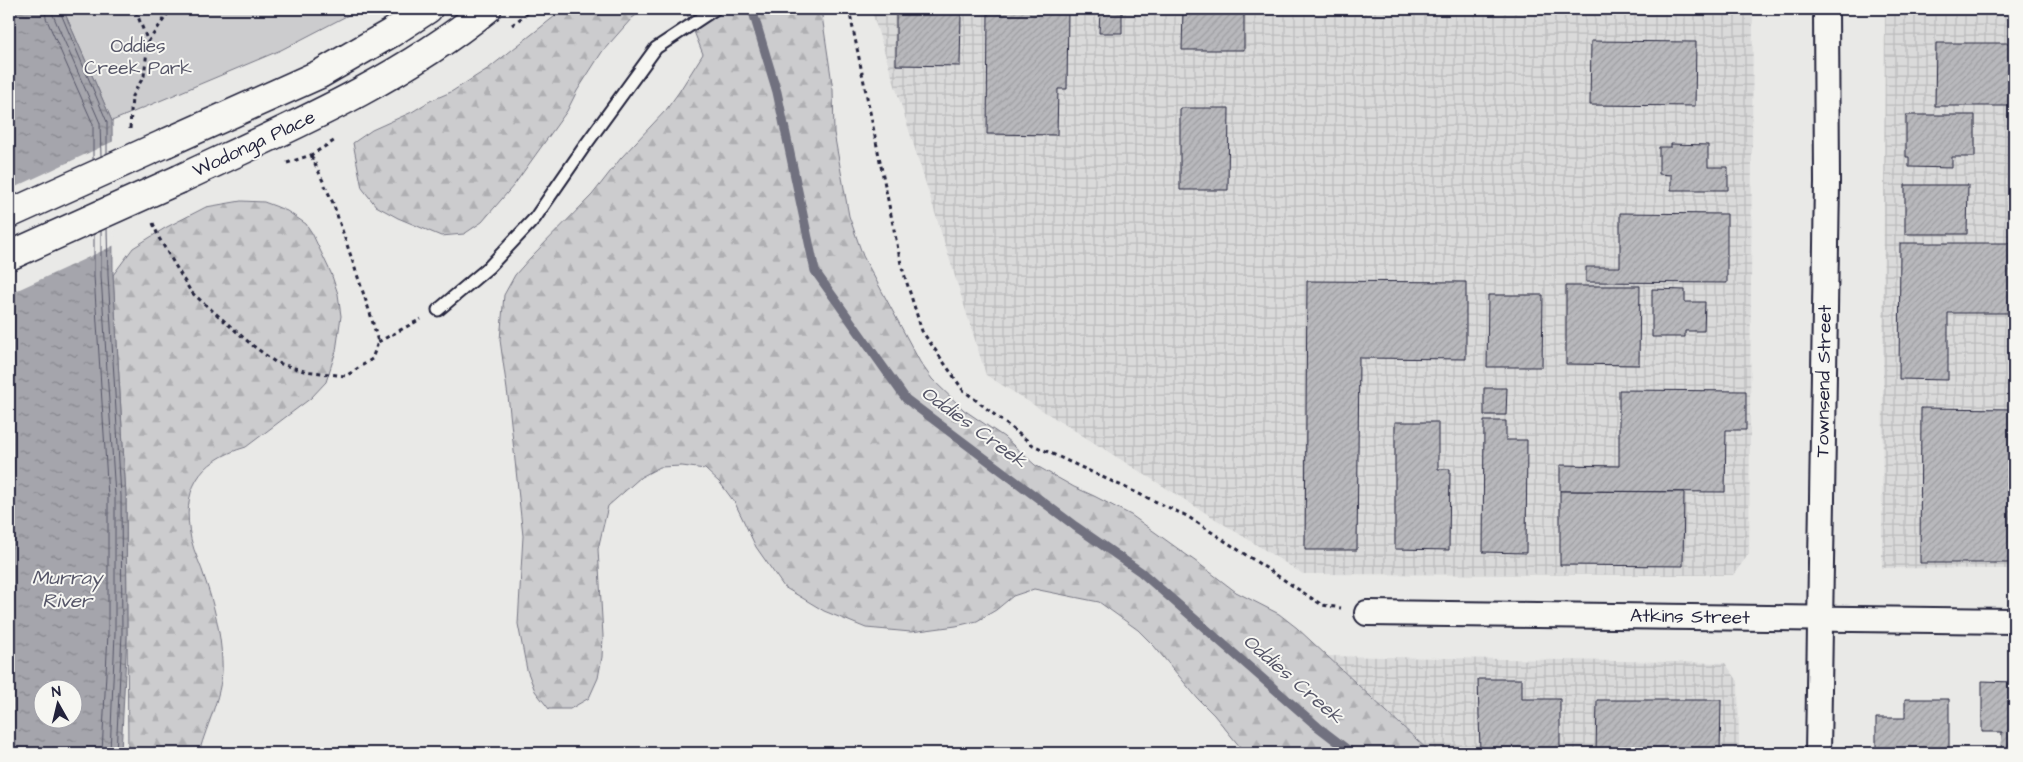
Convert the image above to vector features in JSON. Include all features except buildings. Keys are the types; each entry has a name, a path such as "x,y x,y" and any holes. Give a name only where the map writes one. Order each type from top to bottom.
{"main road":[{"name":"Wodonga Place","path":"9,214 320,74 428,9"},
{"name":"Wodonga Place","path":"9,256 180,179 368,89 424,55 487,9"}],"street":[{"name":"Townsend Street","path":"1818,753 1827,182 1826,9"},
{"name":"Atkins Street","path":"1367,613 2014,621"}],"lane":[{"path":"438,310 489,267 536,218 584,147 656,48 715,9"}],"path":[{"path":"135,9 148,42"},
{"path":"130,134 132,96 144,76 148,42 171,9"},
{"path":"849,9 901,264 922,331 963,390 1033,445 1187,516 1322,605 1367,613"},
{"path":"152,220 159,238 191,292 274,362 304,371 346,376 372,359 378,342 333,203 311,155"},
{"path":"378,342 438,310"}],"shaded area":[{"path":"871,9 1753,9 1749,554 1733,575 1303,574 986,375"},
{"path":"1885,9 2014,9 2014,569 1882,568"},
{"path":"1326,656 1725,663 1738,681 1739,753 1431,753"}],"green space":[{"name":"Oddies Creek Park","path":"63,9 360,9 281,50 112,121"},
{"path":"564,9 645,9 632,18 602,52 577,91 567,111 514,185 482,222 464,234 441,236 398,218 376,206 362,188 353,143 372,130 451,92 489,68"},
{"path":"685,9 821,9 833,90 834,133 849,216 863,256 920,362 932,379 964,410 1004,437 1035,465 1131,515 1236,592 1279,614 1297,628 1431,753 1245,753 1154,646 1138,630 1099,602 1034,589 1013,596 996,610 977,621 956,626 911,632 866,628 824,611 784,587 756,547 735,503 721,484 705,469 682,466 660,467 641,477 608,506 598,549 603,636 598,678 589,698 570,709 549,709 535,691 527,670 518,624 523,536 500,340 504,295 515,275 592,195 621,158 666,110 679,92 703,54"},
{"path":"241,201 264,202 287,211 306,224 312,233 331,273 338,294 341,316 336,351 326,382 311,398 246,447 229,453 215,461 196,480 188,506 188,522 192,544 208,589 219,630 222,673 218,696 199,753 128,753 126,496 113,275 133,248 165,228 206,207"}],"water":[{"name":"Murray River","path":"9,9 63,9 112,121 113,275 126,496 127,634 121,753 9,753"}],"pier":[{"path":"114,141 115,245 9,294 9,190"}],"waterway":[{"name":"Oddies Creek","path":"752,9 777,92 815,271 906,399 1075,526 1141,572 1318,727 1352,753"}]}
